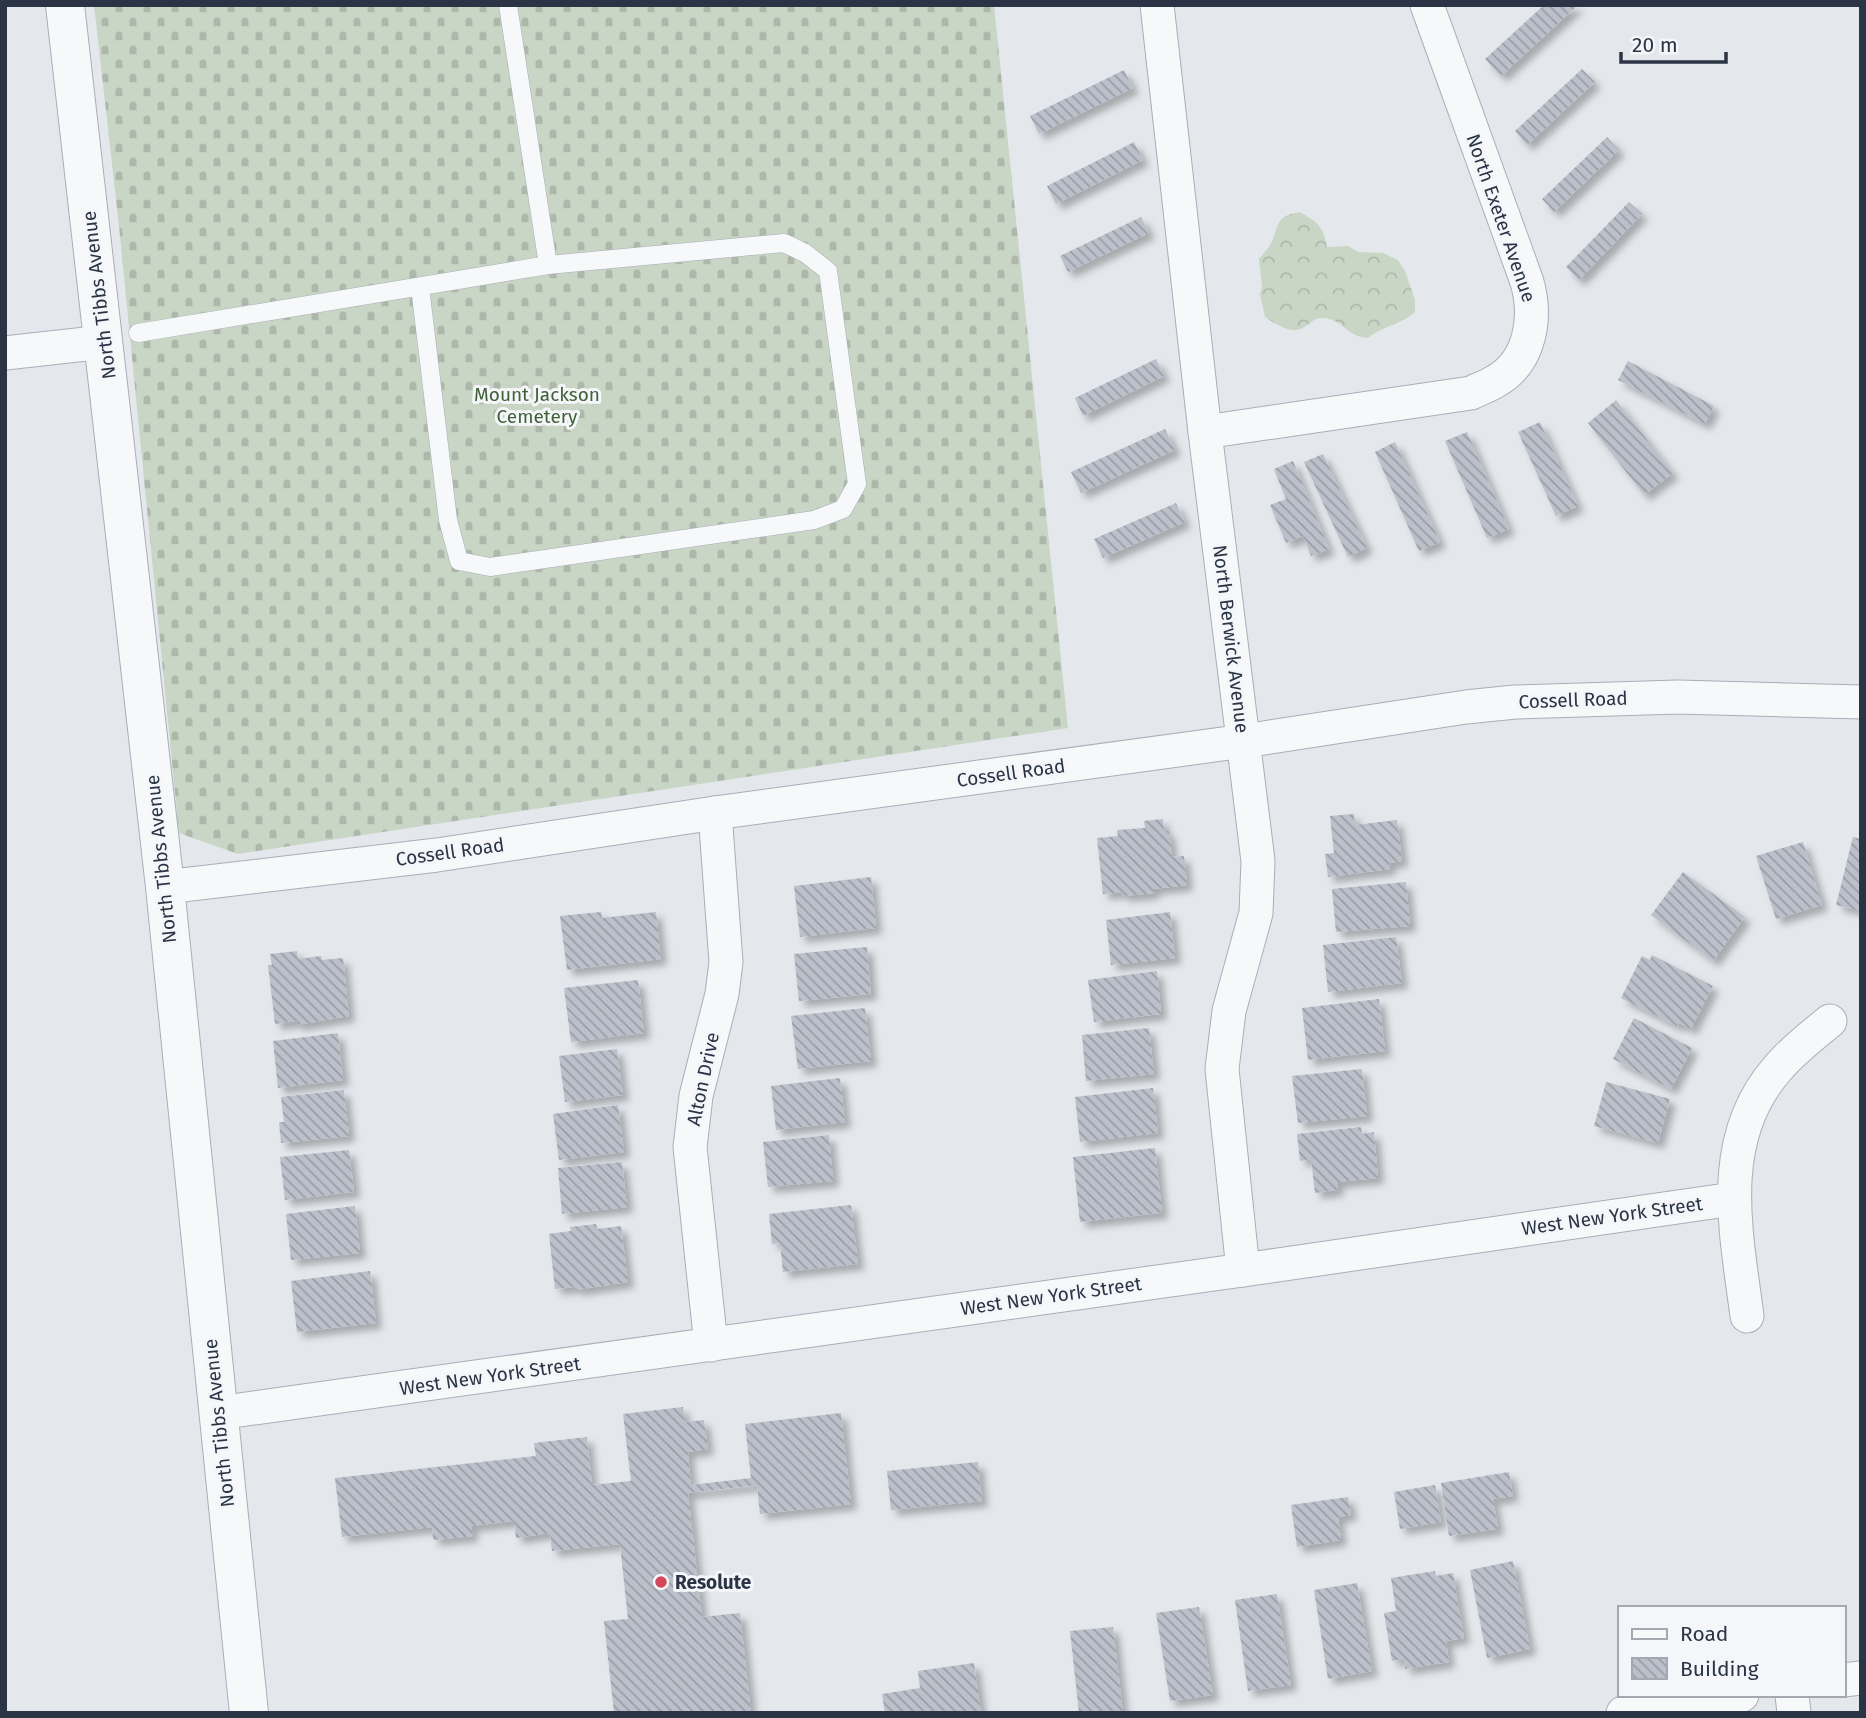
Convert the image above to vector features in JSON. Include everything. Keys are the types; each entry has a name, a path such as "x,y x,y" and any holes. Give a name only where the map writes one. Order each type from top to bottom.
{"street":[{"name":"North Tibbs Avenue","path":"65,5 121,337 165,887 249,1713"},
{"name":"North Berwick Avenue","path":"1157,5 1205,432 1258,861 1256,913 1229,1011 1222,1069 1243,1270"},
{"name":"North Exeter Avenue","path":"1205,432 1471,393 1499,380 1520,357 1527,343 1532,313 1527,282 1427,5"},
{"path":"5,353 121,337"},
{"name":"Cossell Road","path":"165,887 437,855 1466,707 1515,702 1678,697 1861,702"},
{"name":"Alton Drive","path":"712,1345 690,1147 696,1096 722,994 726,962 715,813"},
{"path":"1747,1316 1733,1199 1735,1167 1750,1113 1769,1080 1786,1060 1830,1021"},
{"name":"West New York Street","path":"218,1413 1733,1199"},
{"path":"1623,1713 1729,1697"}],"lane":[{"path":"508,5 548,265"},
{"path":"121,337 548,265 784,243 806,253 828,271 857,484 843,509 814,520 490,567 459,561 448,520 419,287"}],"green space":[{"name":"Mount Jackson Cemetery","path":"94,5 994,5 1068,728 238,854 179,833 119,226"},
{"path":"1300,212 1319,225 1327,247 1348,246 1358,252 1383,253 1398,260 1405,271 1415,300 1415,312 1368,338 1355,335 1329,319 1320,318 1298,330 1291,330 1265,317 1260,294 1262,287 1259,259 1270,245 1281,220 1287,215"}],"building":[{"path":"1544,5 1578,5 1501,76 1485,59"},
{"path":"1582,69 1595,82 1527,145 1515,131"},
{"path":"1124,70 1133,88 1039,134 1030,116"},
{"path":"1607,137 1619,150 1554,212 1542,199"},
{"path":"1134,142 1143,160 1056,204 1047,186"},
{"path":"1629,202 1642,214 1579,280 1566,267"},
{"path":"1141,217 1149,233 1068,272 1060,256"},
{"path":"1156,359 1164,376 1083,416 1075,398"},
{"path":"1628,361 1714,406 1705,424 1618,380"},
{"path":"1616,400 1673,473 1644,495 1588,423"},
{"path":"1540,422 1578,506 1556,516 1518,432"},
{"path":"1165,429 1175,450 1081,493 1071,472"},
{"path":"1467,432 1509,529 1487,538 1445,441"},
{"path":"1395,442 1440,542 1419,551 1375,452"},
{"path":"1323,454 1367,548 1348,557 1304,462"},
{"path":"1293,461 1329,549 1311,556 1303,536 1286,543 1270,505 1286,499 1274,469"},
{"path":"1176,503 1185,522 1103,558 1094,539"},
{"path":"1354,814 1355,825 1397,820 1402,861 1389,863 1390,869 1328,877 1325,854 1334,853 1330,816"},
{"path":"1163,819 1164,831 1169,831 1172,857 1184,856 1187,885 1153,889 1154,893 1123,896 1122,892 1103,894 1097,838 1118,836 1117,830 1145,828 1144,821"},
{"path":"1853,837 1861,839 1861,911 1836,905"},
{"path":"1803,842 1822,905 1776,919 1756,856"},
{"path":"1683,872 1745,917 1713,961 1651,915"},
{"path":"871,877 876,928 800,937 794,886"},
{"path":"1406,882 1410,926 1336,932 1332,889"},
{"path":"601,912 602,918 656,912 661,959 567,970 560,916"},
{"path":"1170,912 1175,958 1111,965 1106,920"},
{"path":"1396,937 1402,983 1328,992 1323,945"},
{"path":"867,947 871,994 799,1001 794,954"},
{"path":"297,951 298,959 321,956 322,960 343,958 349,1016 297,1025 297,1021 275,1024 268,965 272,965 270,954"},
{"path":"1652,955 1713,986 1691,1029 1679,1023 1677,1026 1621,998 1642,956 1650,960"},
{"path":"1157,971 1161,1014 1094,1022 1088,980"},
{"path":"638,980 644,1033 571,1042 564,988"},
{"path":"1379,999 1385,1051 1308,1060 1302,1008"},
{"path":"865,1008 871,1061 798,1069 791,1016"},
{"path":"1634,1018 1692,1048 1671,1089 1613,1059"},
{"path":"1149,1028 1154,1074 1086,1081 1082,1035"},
{"path":"338,1033 343,1080 278,1088 273,1041"},
{"path":"617,1049 623,1095 565,1102 559,1056"},
{"path":"1362,1069 1367,1116 1298,1123 1292,1076"},
{"path":"840,1078 845,1122 776,1130 771,1086"},
{"path":"1606,1082 1670,1099 1658,1143 1594,1126"},
{"path":"1153,1088 1158,1133 1080,1142 1075,1097"},
{"path":"344,1090 349,1136 281,1143 279,1122 284,1122 281,1097"},
{"path":"618,1105 624,1152 559,1160 553,1114"},
{"path":"1361,1127 1362,1134 1374,1132 1378,1178 1337,1182 1338,1190 1315,1193 1311,1159 1300,1161 1297,1134"},
{"path":"829,1135 833,1181 768,1187 763,1142"},
{"path":"1155,1148 1162,1213 1080,1222 1073,1157"},
{"path":"349,1150 354,1192 285,1200 280,1157"},
{"path":"622,1162 627,1207 562,1214 558,1168"},
{"path":"851,1205 858,1264 783,1272 780,1243 772,1244 769,1214"},
{"path":"355,1206 360,1253 291,1260 286,1214"},
{"path":"596,1224 597,1229 621,1226 628,1282 576,1290 576,1287 555,1289 549,1234 571,1231 570,1227"},
{"path":"370,1271 376,1323 297,1332 291,1281"},
{"name":"Resolute","path":"683,1407 685,1422 704,1420 708,1449 688,1452 691,1485 751,1478 745,1424 841,1413 851,1504 760,1514 757,1485 688,1493 702,1617 740,1613 751,1713 614,1713 604,1621 628,1619 620,1544 552,1551 550,1533 516,1538 514,1521 471,1526 473,1536 433,1540 432,1527 342,1537 335,1478 536,1456 534,1443 587,1437 592,1485 631,1481 623,1414"},
{"path":"978,1462 982,1501 891,1510 887,1471"},
{"path":"1509,1472 1513,1496 1493,1499 1498,1529 1449,1536 1441,1483"},
{"path":"1435,1485 1441,1522 1400,1529 1394,1492"},
{"path":"1348,1497 1351,1515 1338,1517 1341,1540 1297,1547 1291,1505"},
{"path":"1513,1561 1530,1649 1487,1658 1470,1570"},
{"path":"1435,1571 1436,1576 1453,1573 1464,1638 1446,1641 1449,1662 1405,1669 1404,1659 1392,1661 1384,1613 1396,1611 1391,1578"},
{"path":"1357,1583 1372,1671 1328,1679 1314,1590"},
{"path":"1277,1594 1291,1685 1248,1691 1235,1600"},
{"path":"1199,1607 1213,1695 1170,1701 1156,1613"},
{"path":"1113,1627 1123,1713 1079,1713 1070,1631"},
{"path":"974,1663 981,1713 885,1713 882,1694 920,1688 918,1671"}],"place":[{"name":"Resolute","path":"661,1582"}]}
